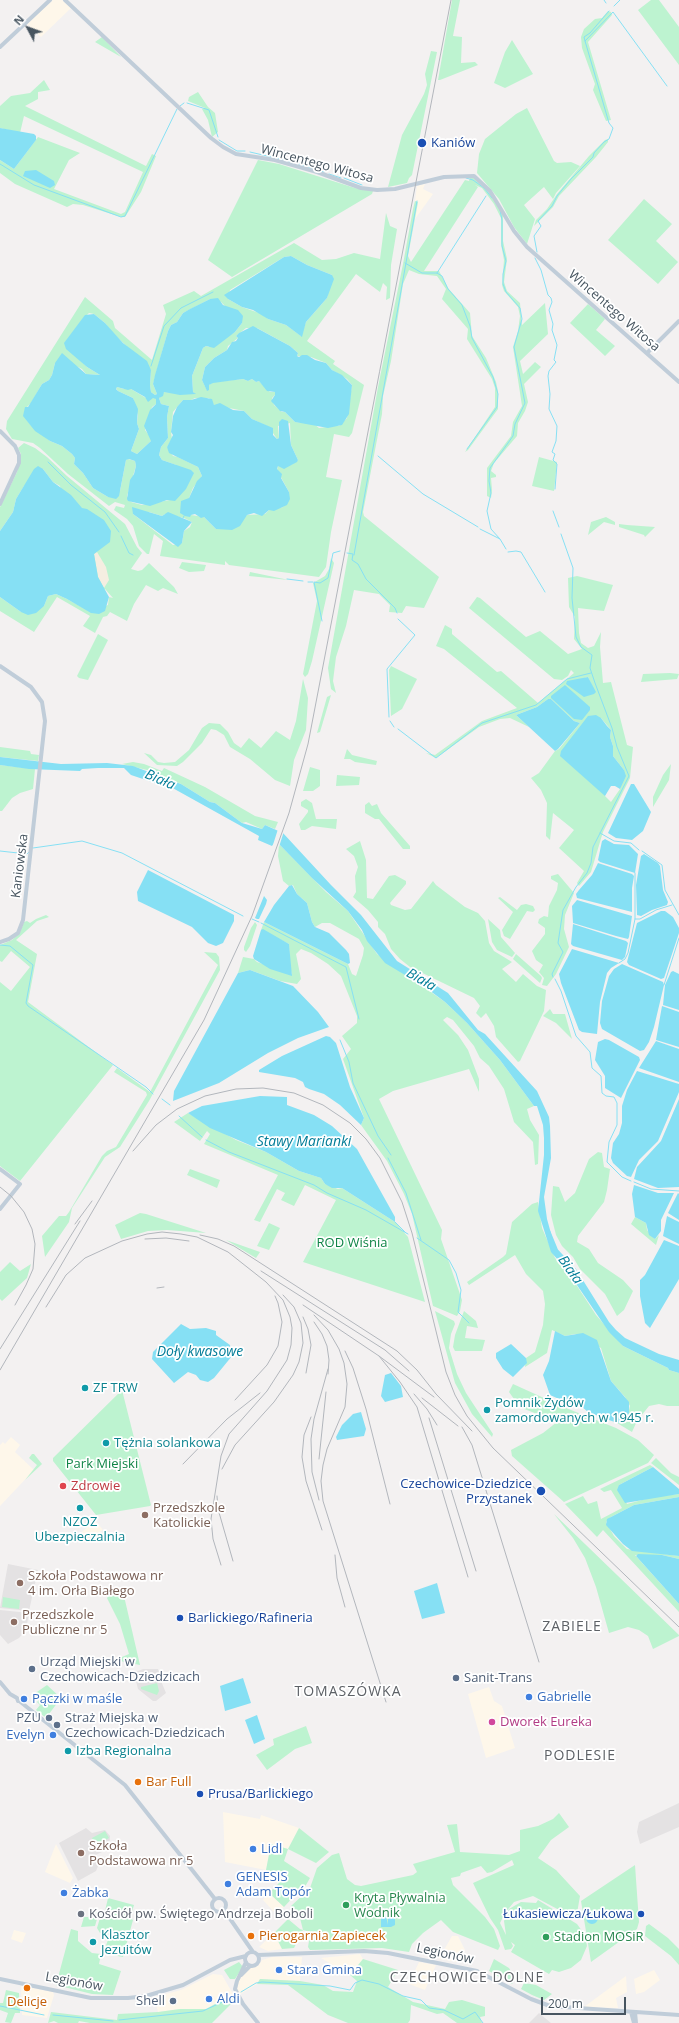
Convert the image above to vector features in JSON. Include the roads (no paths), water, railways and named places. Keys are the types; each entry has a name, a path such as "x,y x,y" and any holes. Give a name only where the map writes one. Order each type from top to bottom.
{"street":[{"path":"0,47 50,0"},
{"name":"Wincentego Witosa","path":"65,0 211,138 222,147 236,154 275,160 317,172 361,188 377,190 395,188 444,176 474,176 490,190 514,231 527,247 679,382"},
{"path":"647,353 679,321"},
{"path":"0,431 13,443 19,455 16,472 0,504"},
{"name":"Kaniowska","path":"0,666 25,682 42,702 45,721 23,920 18,933 9,939 0,942"},
{"path":"0,1169 20,1184 0,1210"},
{"path":"0,1682 16,1700 125,1785 215,1899"},
{"path":"221,1898 225,1901 227,1906 224,1910 218,1912 214,1910 212,1905 215,1899 221,1898"},
{"path":"224,1910 244,1939 249,1954 247,1963 233,1959"},
{"name":"Legionów","path":"258,1955 364,1951 388,1953 477,1971 531,1999 550,2006 679,2015"},
{"path":"249,1954 258,1955 258,1962"},
{"name":"Legionów","path":"0,1980 91,1998 128,1998 146,1996 183,1985 233,1959 249,1954"},
{"name":"Legionów","path":"258,2023 236,1992 235,1986 247,1963 256,1965 258,1962 270,1955"},
{"path":"633,2012 635,2023"}],"water":[{"path":"0,128 34,134 36,136 36,140 14,169 0,160"},
{"path":"36,170 54,181 55,185 50,188 23,176 25,171"},
{"path":"291,256 307,265 332,275 334,279 327,298 306,322 302,337 286,325 268,319 253,310 242,307 224,295 284,257"},
{"path":"218,298 223,305 238,310 243,316 242,323 235,332 214,348 206,346 203,348 192,376 193,392 196,394 180,395 164,392 163,396 159,398 161,404 169,406 167,417 168,438 161,447 159,455 162,460 191,470 194,473 186,489 175,501 167,500 150,506 128,501 130,480 134,474 136,466 135,461 129,459 126,460 119,496 116,499 108,497 93,488 83,473 74,464 75,458 72,454 62,446 50,441 35,431 23,416 25,407 28,407 42,384 49,380 55,363 62,353 86,374 100,375 87,367 66,349 64,343 85,315 94,314 105,323 123,343 147,361 151,370 151,392 155,395 157,394 153,384 171,325 177,322 183,313 210,299","holes":["117,387 128,390 131,389 145,397 148,402 153,398 156,399 156,404 150,410 144,426 151,441 137,454 131,451 139,429 137,423 138,409 133,398 116,389"]},
{"path":"253,326 290,346 298,353 297,356 307,355 315,360 326,363 332,370 342,375 352,385 349,414 342,425 328,428 295,422 285,412 280,411 271,401 275,395 275,392 267,391 259,381 256,382 252,379 248,381 243,379 213,383 209,385 209,390 207,391 202,380 205,367 214,358 227,350 232,342 236,341 238,338 236,336 239,333"},
{"path":"201,397 212,399 214,405 220,403 233,410 244,411 252,419 273,428 273,435 277,439 279,438 279,422 282,419 288,421 291,445 298,460 284,469 278,466 277,469 282,474 281,478 289,492 290,499 287,505 274,511 269,510 262,516 254,513 247,515 240,526 232,530 216,529 204,517 201,518 195,514 191,515 190,517 180,513 181,501 189,498 197,481 202,476 198,467 169,453 167,447 173,435 171,432 173,416 177,407 183,400 191,400"},
{"path":"38,466 43,469 53,482 71,495 82,508 87,509 104,520 111,531 110,542 94,554 98,577 109,597 105,611 99,614 91,613 56,594 48,596 44,606 36,613 28,615 21,612 0,597 0,531 13,512 16,499 34,469"},
{"path":"132,507 162,516 168,512 192,522 184,531 182,543 178,547 133,514"},
{"path":"588,677 596,692 594,694 584,697 566,684 567,681"},
{"path":"565,685 590,707 590,710 582,720 574,719 551,698 551,696"},
{"path":"548,699 551,699 574,721 580,723 555,751 516,715 537,707"},
{"path":"596,715 601,718 611,730 610,737 613,746 613,756 624,770 626,776 620,789 615,786 611,786 605,796 560,756 561,751 588,716"},
{"path":"0,757 61,764 107,763 133,766 181,784 210,802 215,803 242,823 262,829 265,825 283,833 361,915 397,961 448,993 478,1030 485,1034 537,1091 549,1117 550,1126 551,1158 544,1197 547,1219 552,1237 550,1241 576,1269 609,1322 616,1330 625,1338 659,1354 679,1360 679,1373 669,1370 668,1368 623,1346 609,1332 566,1269 551,1252 538,1211 544,1155 544,1138 543,1125 537,1106 534,1106 500,1060 467,1023 445,1002 425,987 385,963 367,941 362,930 348,911 312,878 279,844 275,842 272,846 258,840 259,836 169,786 167,787 131,775 124,768 82,769 80,771 29,769 0,765"},
{"path":"631,784 634,784 651,812 643,831 632,840 616,838 608,833"},
{"path":"605,839 614,844 629,845 638,854 635,873 600,862 598,860 602,841"},
{"path":"644,854 660,866 663,890 668,902 667,905 652,910 641,916 637,915 636,885 641,856"},
{"path":"598,863 632,874 634,876 632,888 632,912 577,898 576,894 592,875"},
{"path":"148,870 234,915 234,921 223,943 216,946 208,943 192,927 138,901 137,892"},
{"path":"292,885 297,894 307,903 312,922 315,927 329,933 346,950 349,954 350,963 348,964 264,922 274,905 289,886"},
{"path":"264,896 267,900 266,904 259,919 257,919 255,918"},
{"path":"577,900 632,916 628,939 573,923 572,906"},
{"path":"661,911 665,911 673,917 679,928 679,933 664,978 661,979 629,965 627,962 637,923"},
{"path":"573,924 626,941 628,943 625,957 622,960 573,946 571,944"},
{"path":"263,929 289,944 292,976 270,969 254,959 253,956 261,930"},
{"path":"572,949 619,963 611,968 607,973 600,1002 597,1034 582,1032 579,1030 561,983 559,974"},
{"path":"622,964 663,982 664,985 649,1042 644,1050 640,1051 602,1029 600,1023 602,1001 609,976 614,969"},
{"path":"250,970 293,986 318,1012 329,1027 298,1038 268,1053 219,1083 173,1101 174,1091 238,973"},
{"path":"673,971 679,974 679,1010 663,1005 665,985 671,972"},
{"path":"662,1006 679,1012 679,1047 656,1040"},
{"name":"Stawy Marianki","path":"326,1036 330,1037 336,1043 350,1087 364,1118 361,1125 340,1105 324,1094 305,1087 303,1082 295,1078 259,1072 259,1070 282,1056"},
{"path":"605,1039 639,1057 640,1060 621,1098 605,1088 605,1076 595,1060 598,1042"},
{"path":"656,1041 679,1049 679,1082 639,1068"},
{"path":"637,1071 679,1084 679,1092 658,1141 639,1160 631,1177 627,1176 613,1163 611,1158 613,1143 619,1134 622,1123 622,1106 627,1090"},
{"name":"Stawy Marianki","path":"260,1096 287,1097 287,1105 314,1115 332,1126 357,1149 395,1217 395,1222 342,1188 332,1188 325,1184 321,1178 299,1171 266,1152 210,1128 188,1113 202,1106"},
{"path":"679,1099 679,1187 658,1188 634,1179 637,1167 661,1141"},
{"path":"634,1185 658,1193 674,1193 661,1220 661,1231 655,1239 649,1235 646,1223 635,1217 632,1194"},
{"path":"678,1193 679,1194 679,1220 668,1213"},
{"path":"667,1216 679,1222 679,1244 663,1236"},
{"path":"664,1240 679,1246 679,1279 650,1328 645,1323 640,1296 640,1280 645,1275"},
{"name":"Doły kwasowe","path":"181,1324 190,1329 206,1328 216,1331 216,1335 230,1345 232,1356 214,1378 208,1382 200,1380 196,1375 188,1372 174,1383 152,1359 153,1352"},
{"path":"555,1331 565,1336 583,1333 597,1340 611,1381 629,1402 629,1413 625,1421 617,1423 588,1412 581,1406 577,1407 550,1395 543,1375 549,1361"},
{"path":"511,1344 526,1358 527,1363 513,1377 503,1369 496,1358 496,1353"},
{"path":"391,1373 401,1386 403,1397 385,1402 381,1396 385,1375"},
{"path":"361,1412 366,1429 364,1436 337,1440 336,1437 342,1425 353,1414"},
{"path":"653,1467 679,1489 679,1494 625,1503 617,1490 619,1485"},
{"path":"679,1497 679,1556 632,1551 623,1544 606,1525 607,1519 634,1505"},
{"path":"638,1554 662,1555 679,1559 679,1604 636,1556"},
{"path":"437,1583 445,1613 422,1619 414,1591"},
{"path":"243,1678 251,1703 225,1711 220,1686"},
{"path":"257,1715 265,1739 254,1744 245,1720"},
{"path":"592,1912 596,1914 598,1918 596,1922 592,1924 588,1922 586,1918 588,1914"},
{"path":"381,1916 386,1916 388,1925 388,1916 395,1916 395,1925 391,1927 381,1927"}],"waterway":[{"path":"614,6 620,0"},
{"path":"585,41 584,37 590,33 609,11"},
{"path":"537,252 534,236 541,226 538,221 552,206 557,196 571,179 593,157 594,153 604,142 609,139 613,128 609,123 585,41 613,12 667,86"},
{"path":"180,106 184,103"},
{"path":"187,103 209,110 218,137"},
{"path":"0,164 34,185 121,217 125,216 177,109"},
{"path":"219,140 237,151 245,151"},
{"path":"250,152 293,162"},
{"path":"296,163 324,172"},
{"path":"329,174 341,178"},
{"path":"344,178 362,185"},
{"path":"466,178 473,180 484,188 492,198"},
{"path":"437,273 486,196"},
{"path":"354,555 417,201"},
{"path":"500,210 502,220 502,246 506,261 503,274 503,284 506,292 520,308 522,319 514,347 525,403 515,424 513,436 490,468 489,481 491,493 487,511 491,529 500,539"},
{"path":"535,258 541,270 548,295 551,298 552,302 549,310 553,324 552,330 557,345 554,360 556,362 549,371 548,376 550,394 549,409 557,426 556,441 552,452 555,454 553,460 557,464 555,489"},
{"path":"405,263 422,273 437,273 442,276 448,289 462,305 470,326 472,338 493,377 498,394 497,407 467,449"},
{"path":"151,366 164,326 181,308 213,292"},
{"path":"378,456 423,494 478,527"},
{"path":"48,462 71,485 105,512 119,532"},
{"path":"553,511 559,527"},
{"path":"480,529 500,539 506,549"},
{"path":"553,977 552,974 563,952 558,943 563,910 576,887 587,873 591,863 593,847 629,776 617,747 612,728 590,668 592,655 581,647 576,637 572,598 573,568 561,534"},
{"path":"121,536 129,553 133,555"},
{"path":"322,621 314,582 320,583 328,578 333,553 340,551"},
{"path":"508,552 521,552 545,592"},
{"path":"347,553 353,554 352,560 358,564 366,579 395,608 397,613"},
{"path":"287,579 303,581"},
{"path":"308,582 313,582"},
{"path":"389,717 387,669 415,635 398,619"},
{"path":"398,729 436,758 482,723 536,705 567,679 591,673"},
{"path":"390,721 394,727"},
{"path":"600,833 614,841 631,843 639,850"},
{"path":"33,848 82,841 122,853 243,916"},
{"path":"0,851 27,854 29,852"},
{"path":"642,851 662,865 665,890 679,915"},
{"path":"619,963 625,959 628,953 635,919 635,873"},
{"path":"635,919 640,919 656,910 672,905"},
{"path":"252,919 259,922"},
{"path":"261,923 346,967 359,1019"},
{"path":"664,985 679,938"},
{"path":"0,945 10,946 33,965 26,1003 28,1006 146,1087 153,1094"},
{"path":"555,979 561,991 576,1036 590,1052 592,1068 601,1076 602,1093 606,1096 614,1097 617,1103 617,1125 609,1142 607,1162 622,1177 631,1181"},
{"path":"340,1040 349,1062 353,1083 378,1136 391,1155"},
{"path":"162,1099 170,1105"},
{"path":"179,1116 202,1137"},
{"path":"206,1140 229,1152 314,1185 327,1193 366,1210 408,1234"},
{"path":"388,1158 406,1193 421,1240"},
{"path":"634,1182 651,1189 679,1191"},
{"path":"395,1222 406,1233"},
{"name":"Biała","path":"548,1232 555,1249"},
{"path":"417,1238 449,1260 456,1273 461,1290 458,1312 469,1323"},
{"path":"241,1992 256,1983 262,1982 330,1986 350,1990 355,1983 362,1980 379,1984 403,1996 421,2000 429,2008 444,2010 463,2019 475,2012 483,2023"},
{"path":"119,2020 203,2011 231,1998"},
{"path":"0,2006 44,2015"},
{"path":"53,2015 113,2021"}],"railway":[{"path":"0,1370 204,1020 252,916 289,813 308,744 451,0"},
{"path":"133,1151 156,1125 177,1109 205,1096 236,1089 263,1088 294,1093 323,1105 350,1123 366,1139 380,1158 402,1202 412,1233 446,1372 455,1395 467,1416 493,1448 679,1627"},
{"path":"0,1187 11,1196 24,1212 32,1229 35,1244 33,1269 15,1305"},
{"path":"75,1224 92,1201"},
{"path":"0,1349 80,1221"},
{"path":"46,1307 66,1275 85,1258 122,1241 147,1234 162,1232 197,1237 228,1252 266,1282 283,1300 290,1317 292,1328 291,1345 287,1360 267,1391 229,1434 221,1456 211,1519 213,1539 221,1565"},
{"path":"200,1235 218,1239 234,1246 397,1351 417,1370 436,1394 472,1431"},
{"path":"145,1239 166,1238 189,1241"},
{"path":"261,1271 385,1350 409,1371"},
{"path":"157,1288 164,1287"},
{"path":"222,1469 235,1445 274,1402 293,1375 299,1362 303,1343 301,1323 294,1307 283,1295"},
{"path":"235,1400 267,1365 278,1346 282,1322 275,1296"},
{"path":"303,1305 379,1356 434,1397"},
{"path":"314,1315 328,1330 339,1349 344,1363 347,1384 345,1407 327,1449 323,1465 321,1481 323,1501 386,1702"},
{"path":"303,1317 308,1329 311,1345 306,1373"},
{"path":"314,1322 322,1334 327,1346 329,1360 328,1374"},
{"path":"345,1351 353,1368 366,1409 390,1504"},
{"path":"379,1356 400,1382 417,1407 468,1577"},
{"path":"319,1500 312,1472 311,1439 314,1419 328,1369"},
{"path":"319,1459 326,1392"},
{"path":"183,1464 227,1419 260,1393"},
{"path":"414,1394 427,1409 437,1425"},
{"path":"422,1398 458,1426"},
{"path":"311,1417 304,1435 302,1457 306,1481 322,1530"},
{"path":"429,1418 476,1571"},
{"path":"462,1427 472,1445 539,1662"},
{"path":"217,1496 218,1509 233,1561"},
{"path":"335,1555 337,1578 345,1607"}],"place":[{"name":"Kaniów","path":"422,143"},
{"name":"ZF TRW","path":"85,1388"},
{"name":"Pomnik Żydów zamordowanych w 1945 r.","path":"487,1410"},
{"name":"Tężnia solankowa","path":"106,1443"},
{"name":"Zdrowie","path":"63,1486"},
{"name":"Czechowice-Dziedzice Przystanek","path":"541,1491"},
{"name":"NZOZ Ubezpieczalnia","path":"80,1508"},
{"name":"Przedszkole Katolickie","path":"145,1515"},
{"name":"Szkoła Podstawowa nr 4 im. Orła Białego","path":"20,1583"},
{"name":"Barlickiego/Rafineria","path":"180,1618"},
{"name":"Przedszkole Publiczne nr 5","path":"14,1622"},
{"name":"Urząd Miejski w Czechowicach-Dziedzicach","path":"32,1669"},
{"name":"Sanit-Trans","path":"456,1678"},
{"name":"Gabrielle","path":"529,1697"},
{"name":"Pączki w maśle","path":"24,1699"},
{"name":"PZU","path":"49,1718"},
{"name":"Dworek Eureka","path":"492,1722"},
{"name":"Straż Miejska w Czechowicach-Dziedzicach","path":"57,1725"},
{"name":"Evelyn","path":"53,1735"},
{"name":"Izba Regionalna","path":"68,1751"},
{"name":"Bar Full","path":"138,1782"},
{"name":"Prusa/Barlickiego","path":"200,1794"},
{"name":"Lidl","path":"253,1849"},
{"name":"Szkoła Podstawowa nr 5","path":"81,1853"},
{"name":"GENESIS Adam Topór","path":"228,1884"},
{"name":"Żabka","path":"64,1893"},
{"name":"Kryta Pływalnia Wodnik","path":"346,1905"},
{"name":"Kościół pw. Świętego Andrzeja Boboli","path":"81,1914"},
{"name":"Łukasiewicza/Łukowa","path":"641,1914"},
{"name":"Pierogarnia Zapiecek","path":"251,1936"},
{"name":"Stadion MOSiR","path":"546,1937"},
{"name":"Klasztor Jezuitów","path":"93,1942"},
{"name":"Stara Gmina","path":"279,1970"},
{"name":"Delicje","path":"27,1988"},
{"name":"Aldi","path":"209,1999"},
{"name":"Shell","path":"173,2001"}],"district":[{"name":"ZABIELE","path":"572,1627"},
{"name":"TOMASZÓWKA","path":"348,1692"},
{"name":"PODLESIE","path":"580,1756"},
{"name":"CZECHOWICE DOLNE","path":"467,1978"}],"park label":[{"name":"ROD Wiśnia","path":"352,1243"},
{"name":"Park Miejski","path":"102,1464"}]}
